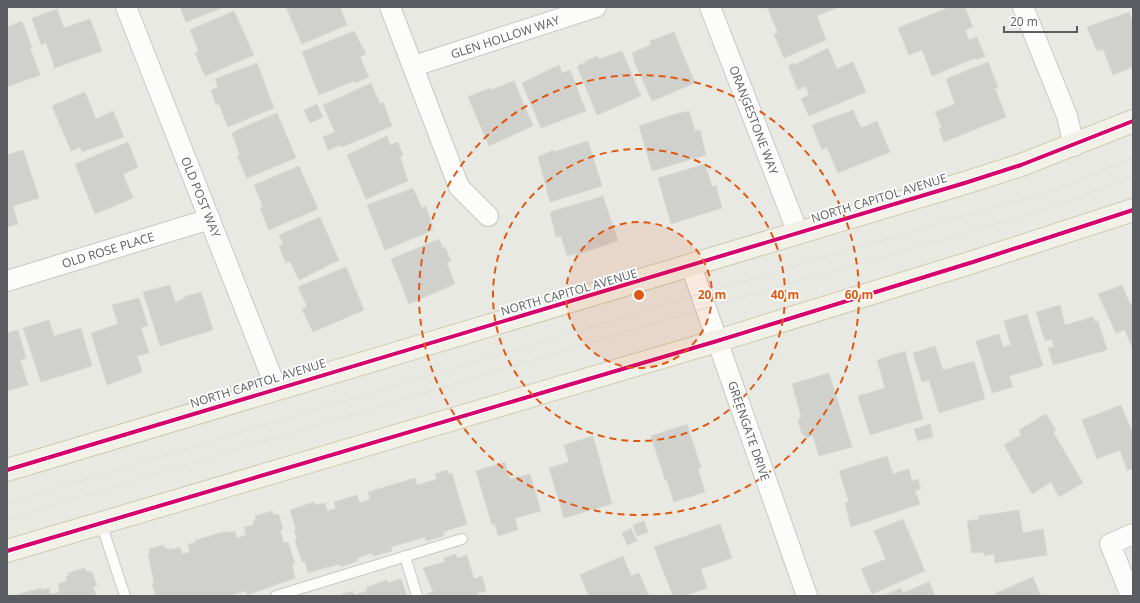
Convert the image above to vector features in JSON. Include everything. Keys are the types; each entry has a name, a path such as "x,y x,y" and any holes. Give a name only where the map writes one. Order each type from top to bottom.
{"main road":[{"name":"NORTH CAPITOL AVENUE","path":"7,470 276,388 691,266 1021,166 1074,146 1133,121"},
{"path":"7,551 717,341 973,262 1133,210"}],"street":[{"name":"OLD POST WAY","path":"126,7 276,388"},
{"path":"390,7 414,66 459,187 488,216"},
{"name":"GLEN HOLLOW WAY","path":"414,66 596,7"},
{"name":"ORANGESTONE WAY","path":"710,7 798,233"},
{"path":"1023,7 1067,116 1074,146"},
{"name":"OLD ROSE PLACE","path":"7,281 210,219"},
{"name":"GREENGATE DRIVE","path":"691,266 807,596"},
{"path":"1131,596 1110,544 1133,534"}],"lane":[{"path":"101,523 126,596"},
{"path":"276,596 462,540"},
{"path":"405,556 416,596"}],"building":[{"path":"180,7 224,7 186,22"},
{"path":"286,7 340,7 347,25 302,44"},
{"path":"767,7 836,8 817,16 826,40 784,58 774,34 778,33"},
{"path":"950,7 965,7 973,27 965,30 969,40 977,37 985,56 976,60 975,58 932,76 922,50 909,55 898,28"},
{"path":"57,9 64,28 90,19 102,51 55,68 46,43 41,45 32,18"},
{"path":"234,11 254,55 205,76 195,53 199,52 190,30"},
{"path":"1129,12 1133,23 1133,67 1113,75 1103,49 1097,51 1087,27"},
{"path":"22,21 32,47 30,48 40,75 7,87 7,27"},
{"path":"354,31 366,54 360,57 369,77 355,83 354,81 319,95 302,52"},
{"path":"674,32 695,83 652,101 633,59 632,53 651,45 650,41"},
{"path":"828,48 837,69 853,62 866,92 809,116 801,99 809,95 806,86 798,90 788,66 793,63 794,65"},
{"path":"622,51 641,96 597,115 577,66 598,56 599,59"},
{"path":"988,62 998,87 995,88 1006,117 944,142 939,129 942,128 935,112 955,104 946,79"},
{"path":"257,63 274,108 228,127 219,104 216,105 211,90 218,87 215,79"},
{"path":"559,65 562,73 570,70 586,111 541,128 522,83"},
{"path":"514,81 533,126 489,146 468,97 490,88 491,90"},
{"path":"371,83 380,104 383,102 392,126 342,147 340,145 328,150 323,137 335,132 323,105"},
{"path":"85,92 96,119 113,111 124,137 82,152 80,147 71,151 52,106"},
{"path":"317,104 323,117 310,123 304,110"},
{"path":"853,110 861,128 877,121 890,152 838,173 827,147 822,150 812,125"},
{"path":"689,111 695,131 700,130 706,155 652,171 639,126"},
{"path":"277,113 296,158 247,178 237,156 240,155 232,134 237,130"},
{"path":"387,136 390,145 398,142 403,156 400,157 408,181 366,199 347,155"},
{"path":"588,141 602,186 550,202 538,157 553,150 554,152"},
{"path":"128,142 138,167 123,174 133,198 95,214 75,164"},
{"path":"23,150 39,198 13,206 18,224 7,227 7,155"},
{"path":"705,164 712,187 716,185 722,208 671,224 658,178"},
{"path":"299,166 318,209 269,230 260,208 263,207 254,185"},
{"path":"413,188 422,208 426,206 433,230 385,250 367,205"},
{"path":"603,196 618,241 575,255 567,256 561,236 556,237 550,212"},
{"path":"320,217 339,260 299,280 290,261 286,263 279,246 283,244 279,235"},
{"path":"439,239 443,248 445,247 451,261 447,263 455,284 409,304 391,259"},
{"path":"346,267 364,310 313,332 302,309 307,306 298,287"},
{"path":"170,285 175,302 184,299 183,297 201,292 213,330 160,346 143,292"},
{"path":"1122,285 1130,304 1133,303 1133,350 1125,330 1116,333 1098,294"},
{"path":"139,298 148,326 141,328 149,353 137,356 142,372 107,385 91,333 118,324 112,305"},
{"path":"1060,305 1065,325 1093,317 1095,322 1098,321 1107,350 1053,365 1048,348 1054,347 1052,339 1045,341 1036,312"},
{"path":"1027,314 1043,366 1009,376 1013,387 992,393 976,341 999,334 1003,347 1011,345 1004,321"},
{"path":"49,320 54,336 81,328 92,366 41,382 23,328"},
{"path":"18,330 26,358 20,360 28,385 7,391 7,333"},
{"path":"935,346 943,370 974,361 985,399 939,413 929,380 922,382 913,353"},
{"path":"905,351 923,419 870,435 858,396 885,388 877,360"},
{"path":"829,373 852,447 819,456 813,436 807,438 802,434 798,421 801,416 792,384"},
{"path":"1121,405 1133,434 1133,468 1127,470 1120,450 1097,459 1082,420"},
{"path":"1046,414 1056,430 1053,432 1083,483 1059,497 1051,482 1032,494 1004,445 1021,435 1019,430"},
{"path":"687,424 701,468 698,469 705,492 674,502 667,480 665,480 651,436"},
{"path":"930,424 933,437 918,441 914,429"},
{"path":"593,436 612,504 564,518 549,468 569,462 564,445"},
{"path":"887,456 893,474 909,469 912,481 918,479 921,489 915,491 920,504 851,527 845,503 849,502 839,471"},
{"path":"505,462 510,479 530,474 541,511 515,518 518,530 498,536 495,524 492,525 476,471"},
{"path":"447,470 449,474 452,473 467,524 443,532 444,536 426,541 425,537 391,547 392,551 373,556 372,553 357,558 358,561 340,567 340,564 308,573 305,561 302,562 295,540 297,539 294,530 296,530 290,510 314,502 315,505 325,503 327,511 336,509 334,502 357,495 360,503 370,499 368,492 415,478 417,485 437,479 435,474"},
{"path":"1019,510 1023,533 1043,529 1047,555 995,563 994,554 984,556 984,552 972,553 967,521 979,519 978,516"},
{"path":"272,511 273,514 279,515 283,529 280,530 284,543 288,542 295,564 292,565 295,578 247,595 246,591 228,596 156,596 152,584 154,583 148,554 150,553 149,549 164,545 165,549 169,548 169,550 180,547 182,554 190,552 188,545 196,542 196,540 227,531 227,533 235,531 237,538 246,535 244,527 254,525 253,521 256,520 255,516"},
{"path":"903,519 925,571 872,594 861,569 886,559 874,531"},
{"path":"644,521 648,532 637,536 633,525"},
{"path":"720,524 732,558 701,569 707,588 684,596 673,596 654,547"},
{"path":"631,528 637,541 627,545 622,533"},
{"path":"456,554 457,558 467,555 474,579 482,576 486,591 478,593 478,596 429,596 428,593 433,592 423,568 445,562 444,558"},
{"path":"623,556 631,576 639,573 649,596 589,596 580,575"},
{"path":"85,568 86,571 92,572 97,586 93,586 96,596 12,596 41,588 41,590 49,588 51,594 60,592 58,584 67,581 66,577 69,576 68,573"},
{"path":"1033,577 1041,596 997,596 996,593"},
{"path":"401,579 407,596 340,595 353,591 354,595 367,591 367,587 387,580 388,583"},
{"path":"929,582 935,596 883,596 901,588 903,593"}],"tram line":[{"path":"7,503 700,294 1057,189 1133,158"},
{"path":"7,519 705,308 1021,217 1065,203 1133,176"}],"cycle path":[{"path":"7,470 968,182 1021,165 1133,121"},
{"path":"7,551 717,341 973,262 1133,210"}]}
